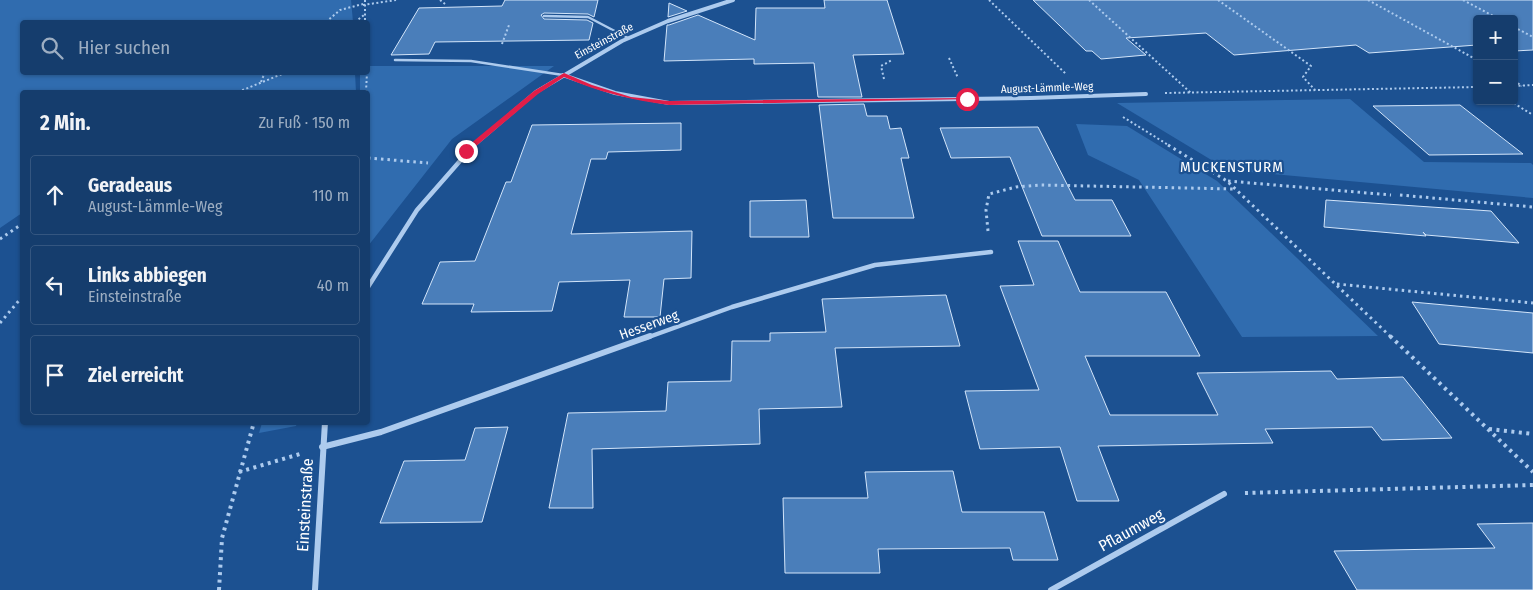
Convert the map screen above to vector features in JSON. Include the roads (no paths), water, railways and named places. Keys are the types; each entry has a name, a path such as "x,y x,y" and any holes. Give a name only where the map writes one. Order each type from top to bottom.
{"street":[{"name":"Einsteinstraße","path":"370,283 417,210 466,151 536,92 628,38 668,21 733,0"},
{"name":"August-Lämmle-Weg","path":"564,75 590,86 630,98 669,103 1022,98 1146,94"},
{"name":"Hesserweg","path":"322,448 381,432 732,308 875,265 991,252"},
{"name":"Einsteinstraße","path":"315,590 325,425"},
{"name":"Pflaumweg","path":"1051,590 1224,494"}],"lane":[{"path":"544,16 588,17 628,38"},
{"path":"395,60 471,61 564,75"}],"district":[{"name":"MUCKENSTURM","path":"1232,167"}]}
